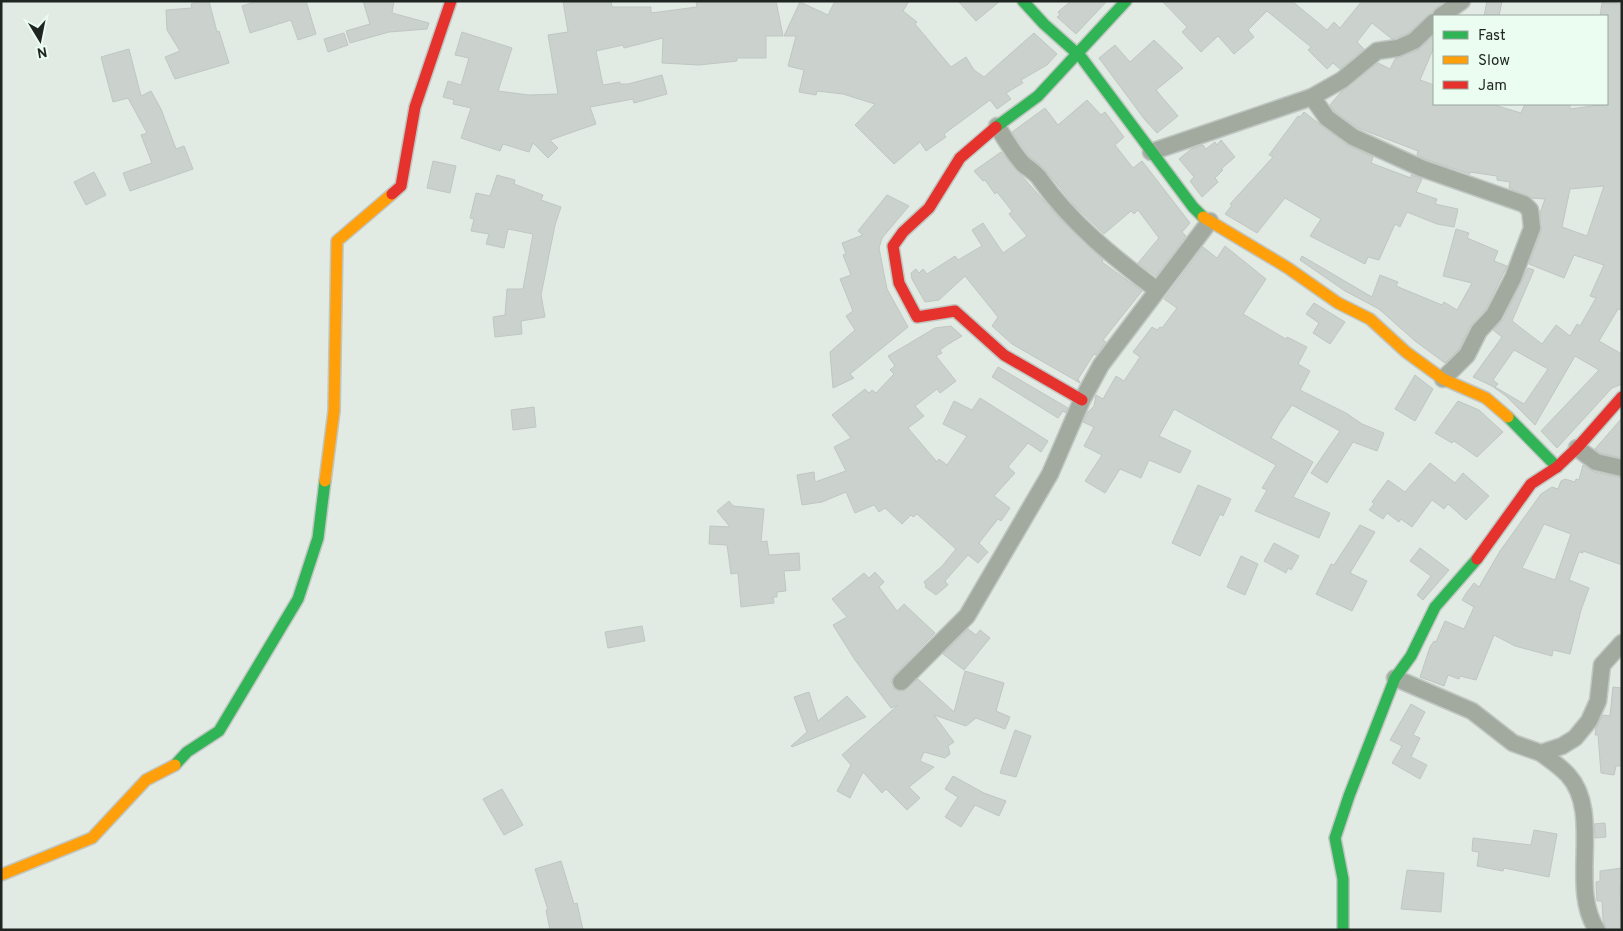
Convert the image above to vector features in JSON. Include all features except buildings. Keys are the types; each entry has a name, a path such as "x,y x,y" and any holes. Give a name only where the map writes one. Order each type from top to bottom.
{"street":[{"path":"1,875 92,838 146,780 174,766 187,752 219,731 298,599 318,538 334,411 336,241 401,186 415,107 451,1"},
{"path":"1023,1 1044,24 1076,52 1193,207 1210,221 1288,268 1338,303 1370,319 1406,352 1443,379 1486,398 1498,407 1557,466"},
{"path":"1082,400 1004,355 955,311 917,318 899,283 893,246 929,208 960,158 997,126 1038,96 1076,52 1126,1"},
{"path":"1442,15 1462,1"},
{"path":"1151,152 1312,97 1342,80 1377,51 1398,48 1414,41 1433,23"},
{"path":"1312,97 1327,118 1352,137 1421,168 1524,204 1530,210 1532,228 1513,278 1491,319 1479,331 1467,355 1443,379"},
{"path":"997,126 1023,163 1040,178 1045,189 1063,208 1110,255 1156,290"},
{"path":"902,682 967,616 1050,474 1082,400 1101,365 1156,290 1180,264 1210,221"},
{"path":"1342,930 1343,878 1335,838 1349,796 1395,678 1410,656 1435,607 1475,560 1531,484 1557,466 1577,448 1622,397"},
{"path":"1577,448 1596,462 1622,468"},
{"path":"1541,753 1562,746 1575,738 1589,721 1598,701 1602,665 1622,643"},
{"path":"1395,678 1472,711 1513,743 1541,753 1568,775 1580,798 1586,836 1584,870 1588,910 1598,930"}],"traffic: fast":[{"path":"1023,1 1044,24 1081,57 1193,207 1203,217"},
{"path":"996,127 1038,96 1126,1"},
{"path":"1508,417 1557,467"},
{"path":"175,765 187,752 219,731 298,599 318,538 325,481"},
{"path":"1343,930 1343,879 1335,838 1349,796 1395,678 1411,656 1435,607 1477,559"}],"traffic: slow":[{"path":"325,481 334,411 337,241 392,194"},
{"path":"1203,217 1288,268 1338,303 1370,319 1406,352 1443,379 1486,398 1508,417"},
{"path":"1,875 92,838 146,780 175,765"}],"traffic: jam":[{"path":"392,194 401,186 415,107 451,1"},
{"path":"996,127 960,158 929,208 903,232 893,246 899,283 917,317 955,311 1004,355 1082,400"},
{"path":"1477,559 1531,484 1557,467 1577,448 1622,397"}]}
